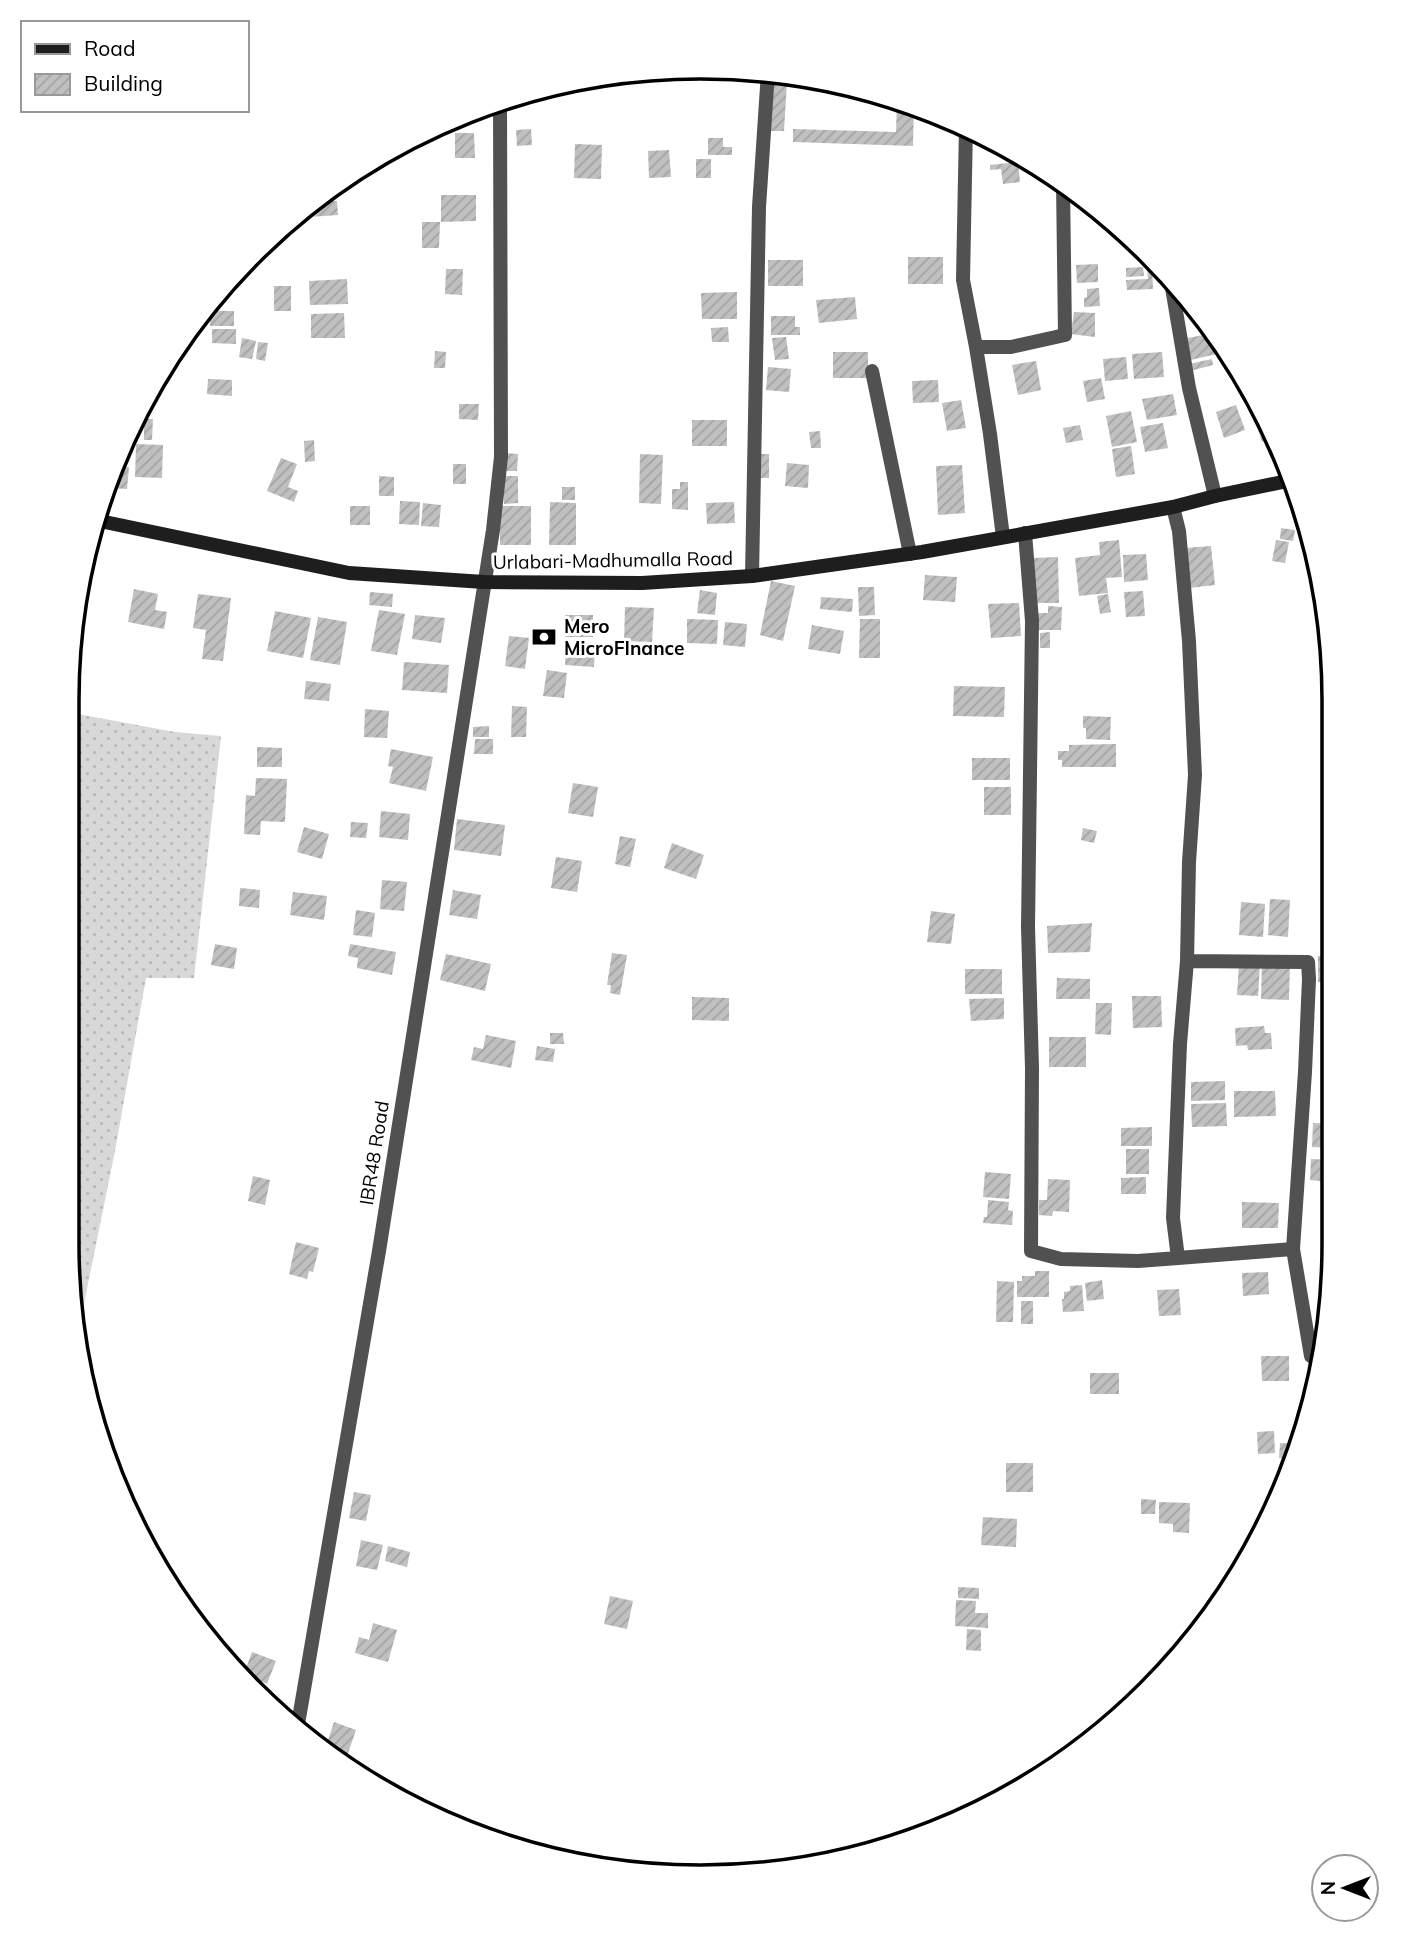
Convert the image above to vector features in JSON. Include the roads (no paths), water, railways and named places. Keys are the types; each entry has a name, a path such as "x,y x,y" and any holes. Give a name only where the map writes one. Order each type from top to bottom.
{"main road":[{"name":"Urlabari-Madhumalla Road","path":"105,522 349,573 484,582 642,583 752,576 911,554 1172,507 1282,482"}],"street":[{"path":"752,576 759,207 767,83"},
{"name":"IBR48 Road","path":"299,1718 379,1251 484,582 501,457 500,112"},
{"path":"966,139 963,280 976,347 1003,537"},
{"path":"976,347 1012,347 1065,335 1063,196"},
{"path":"1174,298 1189,388 1214,496"},
{"path":"872,371 911,554"},
{"path":"1172,507 1179,531 1189,641 1195,775 1173,1218 1178,1258"},
{"path":"1025,533 1032,621 1028,927 1032,1068 1031,1251 1061,1259 1138,1261 1293,1249"},
{"path":"1187,961 1308,962 1305,1072 1293,1249 1311,1356"}],"place":[{"name":"Mero MicroFInance","path":"544,637"}]}
